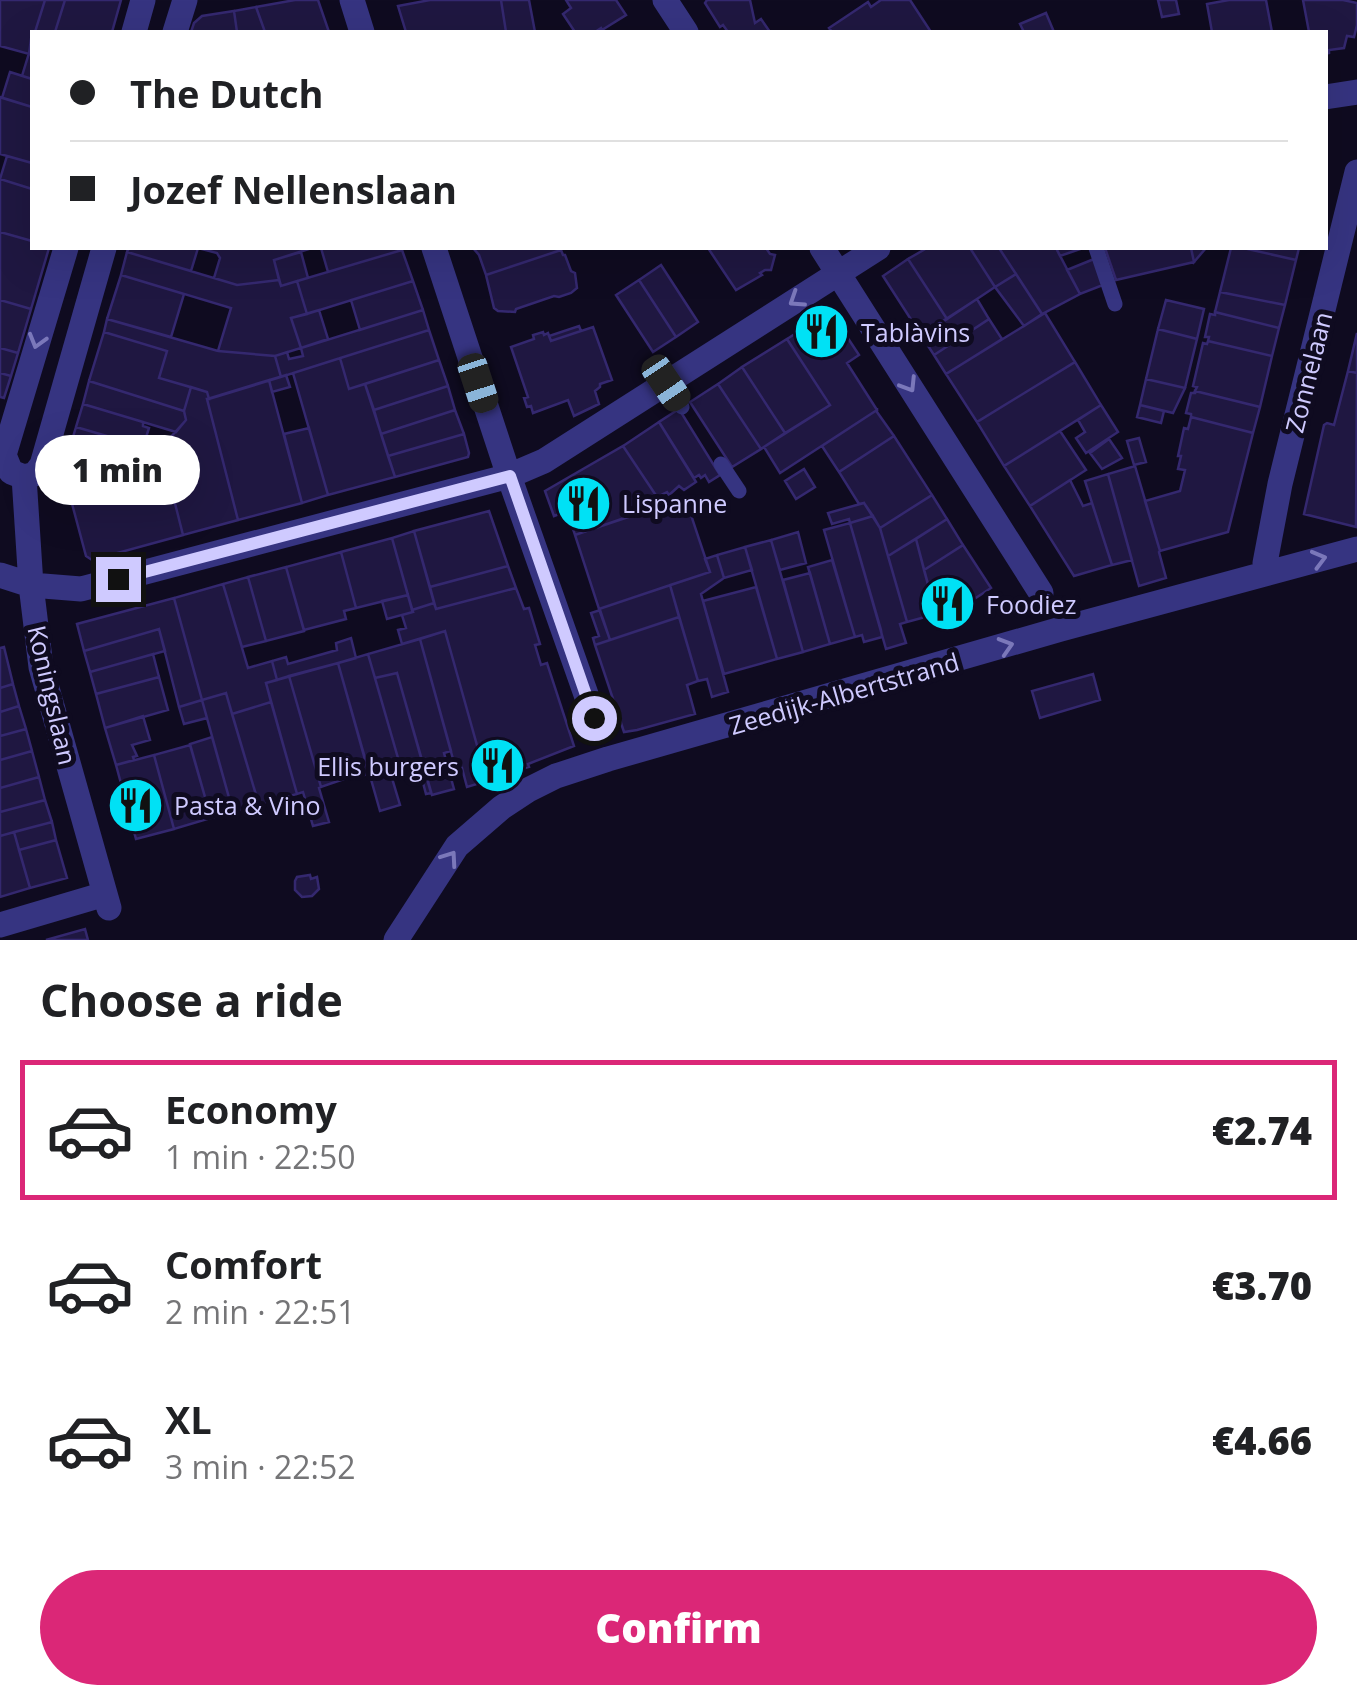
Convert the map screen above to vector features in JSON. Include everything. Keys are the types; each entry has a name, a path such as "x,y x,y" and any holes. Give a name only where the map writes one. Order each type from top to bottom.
{"street":[{"path":"135,30 143,0"},
{"path":"176,30 185,0"},
{"path":"352,0 361,30"},
{"path":"665,0 685,30"},
{"path":"1328,97 1357,92"},
{"name":"Zonnelaan","path":"1266,573 1280,484 1357,172"},
{"name":"Koningslaan","path":"0,925 107,901 41,667 24,476 11,472 4,455 65,250"},
{"path":"24,476 35,474 42,465 103,250"},
{"path":"435,250 594,718"},
{"path":"823,250 1041,593"},
{"path":"0,575 31,585 82,589 510,476 544,461 875,250"},
{"name":"Zeedijk-Albertstrand","path":"396,940 457,846 501,808 556,776 1061,629 1357,549"}],"lane":[{"path":"1097,250 1115,304"},
{"path":"666,383 682,407"},
{"path":"721,464 739,492"}],"building":[{"path":"0,0 45,0 36,30 30,30 29,54 0,46"},
{"path":"45,0 65,0 56,30 36,30"},
{"path":"65,0 121,0 113,30 56,30"},
{"path":"318,0 328,30 264,30 256,7"},
{"path":"430,0 501,0 506,30 405,30 398,6"},
{"path":"501,0 529,0 535,30 506,30"},
{"path":"566,0 616,0 626,15 602,30 574,30 563,14 571,8"},
{"path":"750,0 755,23 761,19 769,30 727,30 723,25 720,27 705,3"},
{"path":"881,0 910,0 930,30 829,28 868,2 871,7"},
{"path":"1158,0 1176,0 1179,14 1162,17"},
{"path":"1266,0 1272,30 1212,30 1207,4"},
{"path":"1303,0 1357,3 1354,37 1347,36 1344,48 1328,53 1328,30 1309,30"},
{"path":"256,7 264,30 237,30 234,11"},
{"path":"234,11 237,30 192,30 202,16"},
{"path":"1046,13 1053,30 1023,30 1020,24"},
{"path":"30,50 30,78 22,76"},
{"path":"10,72 30,78 30,106 2,98"},
{"path":"0,97 30,106 30,162 0,154"},
{"path":"7,156 30,162 30,188 0,179"},
{"path":"0,179 30,188 30,240 0,232"},
{"path":"0,232 30,240 30,250 48,250 31,309 0,300"},
{"path":"128,250 197,250 191,271"},
{"path":"206,250 306,250 274,260 279,280 237,285 214,278 220,258"},
{"path":"322,250 402,250 328,272"},
{"path":"402,250 413,281 307,314 297,281"},
{"path":"475,250 561,250 486,275"},
{"path":"561,250 575,273 577,288 515,312 494,308 486,275"},
{"path":"709,250 767,250 775,255 771,270 736,290"},
{"path":"924,250 971,250 995,287 947,319 908,259"},
{"path":"971,250 1000,250 1016,274 995,287"},
{"path":"1000,250 1057,250 1080,294 1042,314"},
{"path":"1106,250 1191,250 1194,262 1116,280"},
{"path":"1191,250 1204,250 1194,262"},
{"path":"1230,250 1252,250 1296,260 1285,305 1220,292"},
{"path":"1252,250 1298,250 1296,260"},
{"path":"127,252 237,285 279,280 281,286 297,281 307,314 291,318 301,348 275,356 218,351 231,308 121,275"},
{"path":"301,252 308,278 281,286 274,260"},
{"path":"908,259 947,319 921,335 883,276"},
{"path":"1094,259 1103,285 1080,294 1067,270"},
{"path":"661,265 698,322 676,337 639,280"},
{"path":"1016,274 1042,314 1024,326 995,287"},
{"path":"121,275 184,294 171,337 107,319"},
{"path":"639,280 676,337 653,352 616,295"},
{"path":"413,281 423,310 360,330 351,300"},
{"path":"1220,292 1285,305 1279,328 1215,312"},
{"path":"977,299 989,319 934,355 921,335"},
{"path":"0,300 31,309 18,353 0,348"},
{"path":"1166,300 1204,309 1197,339 1158,329"},
{"path":"319,310 328,339 301,348 291,318"},
{"path":"423,310 429,330 281,377 275,356 287,352 289,359 303,356 301,348"},
{"path":"830,311 859,355 847,363 877,410 780,473 764,447 830,405 787,339"},
{"path":"1045,313 1075,362 977,422 946,374"},
{"path":"1210,314 1279,328 1272,356 1208,341 1209,337 1205,337"},
{"path":"107,319 218,351 275,356 281,377 209,399 207,392 159,378 167,351 104,332"},
{"path":"989,319 1002,339 946,374 934,355"},
{"path":"579,326 581,331 551,341 549,336"},
{"path":"593,327 612,380 600,384 595,391 599,404 574,416 568,400 533,413 524,398 528,397 511,347 543,332 548,333 551,341"},
{"path":"1158,329 1197,339 1185,388 1146,379"},
{"path":"429,330 439,360 349,389 340,358"},
{"path":"104,332 167,351 159,378 191,387 184,411 89,381"},
{"path":"1357,333 1357,373 1348,371"},
{"path":"787,339 830,405 785,433 742,367"},
{"path":"1203,343 1272,356 1260,407 1195,391"},
{"path":"0,348 18,353 11,376 0,373"},
{"path":"340,358 349,389 365,384 395,477 328,495 293,373"},
{"path":"439,360 448,386 374,410 365,384"},
{"path":"1075,362 1101,405 1004,466 977,422"},
{"path":"742,367 785,433 761,449 718,384"},
{"path":"1348,371 1357,373 1356,527 1304,514 1324,425 1334,425"},
{"path":"0,373 11,376 4,398 0,397"},
{"path":"286,375 290,387 272,392 269,380"},
{"path":"1146,379 1185,388 1173,413 1140,405"},
{"path":"269,380 302,503 238,520 207,399"},
{"path":"89,381 184,411 186,420 176,432 83,404"},
{"path":"718,384 761,449 732,467 690,402"},
{"path":"448,386 455,410 381,434 374,410"},
{"path":"191,387 207,392 238,520 183,535 161,448 186,420 184,411"},
{"path":"1195,391 1260,407 1253,433 1191,417 1186,413"},
{"path":"83,404 143,422 149,428 143,447 76,427"},
{"path":"1101,405 1118,432 1086,453 1076,438 1085,432 1078,420"},
{"path":"1140,405 1164,411 1161,423 1137,417"},
{"path":"679,409 720,475 709,482 705,475 694,478 659,422"},
{"path":"455,410 464,434 388,456 381,434"},
{"path":"877,410 894,436 839,472 822,446"},
{"path":"1191,417 1253,433 1228,532 1160,551 1145,501 1180,491 1185,470 1178,469 1178,456 1184,428 1188,429"},
{"path":"659,422 696,482 684,490 679,486 669,495 667,492 657,497 623,446"},
{"path":"76,427 158,451 161,448 183,535 92,560 86,556 63,470"},
{"path":"309,428 328,495 302,503 284,434"},
{"path":"1060,431 1086,470 1030,506 1004,466"},
{"path":"464,434 468,457 395,477 388,456"},
{"path":"894,436 932,495 880,528 839,472"},
{"path":"1139,438 1146,462 1134,465 1127,441"},
{"path":"1109,439 1122,458 1102,469 1090,453"},
{"path":"623,446 657,497 648,503 652,509 575,535 567,511 554,516 545,491"},
{"path":"1135,466 1166,578 1139,586 1108,474"},
{"path":"804,469 815,487 796,499 785,481"},
{"path":"1108,474 1132,560 1112,565 1085,481"},
{"path":"1070,480 1083,506 1092,503 1112,565 1074,576 1030,506"},
{"path":"932,495 947,519 888,556 880,528"},
{"path":"685,497 710,572 599,609 575,535"},
{"path":"864,503 873,516 832,524 828,513"},
{"path":"489,511 508,566 430,587 414,531"},
{"path":"873,516 880,528 907,622 900,624 906,643 886,649 850,523"},
{"path":"947,519 963,545 924,570 916,539"},
{"path":"850,523 882,637 864,642 862,635 855,637 824,530"},
{"path":"414,531 434,603 412,610 392,538"},
{"path":"798,532 806,563 780,570 771,540"},
{"path":"392,538 408,595 356,608 341,552"},
{"path":"916,539 936,614 907,622 888,556"},
{"path":"771,540 803,652 777,659 745,547"},
{"path":"963,545 991,588 968,603 936,614 924,570"},
{"path":"745,547 752,570 724,578 717,555"},
{"path":"341,552 356,608 344,611 346,619 304,630 286,567"},
{"path":"717,555 724,578 701,594 728,692 712,697 707,679 698,681 670,585 710,572 705,559"},
{"path":"832,560 855,637 830,644 808,567"},
{"path":"508,566 516,588 436,609 430,587"},
{"path":"286,567 304,631 266,641 248,577"},
{"path":"810,573 830,644 803,652 783,580"},
{"path":"248,577 266,641 242,647 223,584"},
{"path":"223,584 248,668 272,661 277,680 266,683 271,702 232,714 226,693 202,700 174,598"},
{"path":"670,585 679,617 610,640 599,609"},
{"path":"756,587 777,659 724,674 703,601"},
{"path":"516,588 524,609 529,608 540,644 535,645 541,665 547,663 574,746 515,773 487,781 445,631 402,644 398,630 406,628 402,615 412,610 434,603 436,609"},
{"path":"408,595 413,612 387,619 382,601"},
{"path":"174,598 202,700 179,707 159,629 84,651 77,624"},
{"path":"600,610 610,640 595,645 593,638 599,636 591,613"},
{"path":"679,617 698,681 687,685 695,714 624,732 595,645"},
{"path":"159,629 165,651 90,672 84,651"},
{"path":"445,631 487,781 467,787 462,768 456,770 420,639"},
{"path":"351,638 356,658 277,680 272,661 286,657 288,664 337,650 336,643"},
{"path":"420,639 451,751 444,753 454,789 432,795 397,673 375,678 368,654"},
{"path":"4,647 13,684 0,688 0,648"},
{"path":"153,654 159,677 96,694 90,672"},
{"path":"368,654 400,765 389,768 400,805 380,811 338,663"},
{"path":"338,663 369,774 321,787 289,676"},
{"path":"397,673 431,793 426,794 422,779 410,782 404,764 400,765 375,678"},
{"path":"1093,674 1100,700 1040,718 1032,691"},
{"path":"289,676 329,822 313,826 303,792 297,794 266,683"},
{"path":"159,677 168,710 105,728 96,694"},
{"path":"13,684 19,706 0,712 0,688"},
{"path":"226,693 259,805 233,812 202,700"},
{"path":"202,700 207,718 184,724 179,707"},
{"path":"271,702 297,794 259,805 232,714"},
{"path":"19,706 26,729 0,736 0,712"},
{"path":"143,716 150,740 132,745 137,756 134,760 116,765 105,728"},
{"path":"26,729 32,751 0,760 0,736"},
{"path":"212,737 233,812 211,818 190,744"},
{"path":"190,745 211,818 174,829 154,755"},
{"path":"32,751 39,777 0,788 0,760"},
{"path":"154,755 174,829 136,839 116,765"},
{"path":"39,777 45,800 0,812 0,788"},
{"path":"45,800 52,822 0,836 0,812"},
{"path":"52,822 56,840 19,850 14,832"},
{"path":"14,832 30,888 0,897 0,836"},
{"path":"56,840 67,878 30,888 19,850"},
{"path":"310,875 311,879 317,877 319,889 312,896 302,897 295,890 295,881"},
{"path":"85,929 88,940 46,940"}],"place":[{"name":"Tablàvins","path":"822,332"},
{"name":"Lispanne","path":"583,503"},
{"name":"Foodiez","path":"947,604"},
{"name":"Ellis burgers","path":"498,766"},
{"name":"Pasta & Vino","path":"135,805"}],"route":[{"path":"118,579 510,476 594,718"}]}
